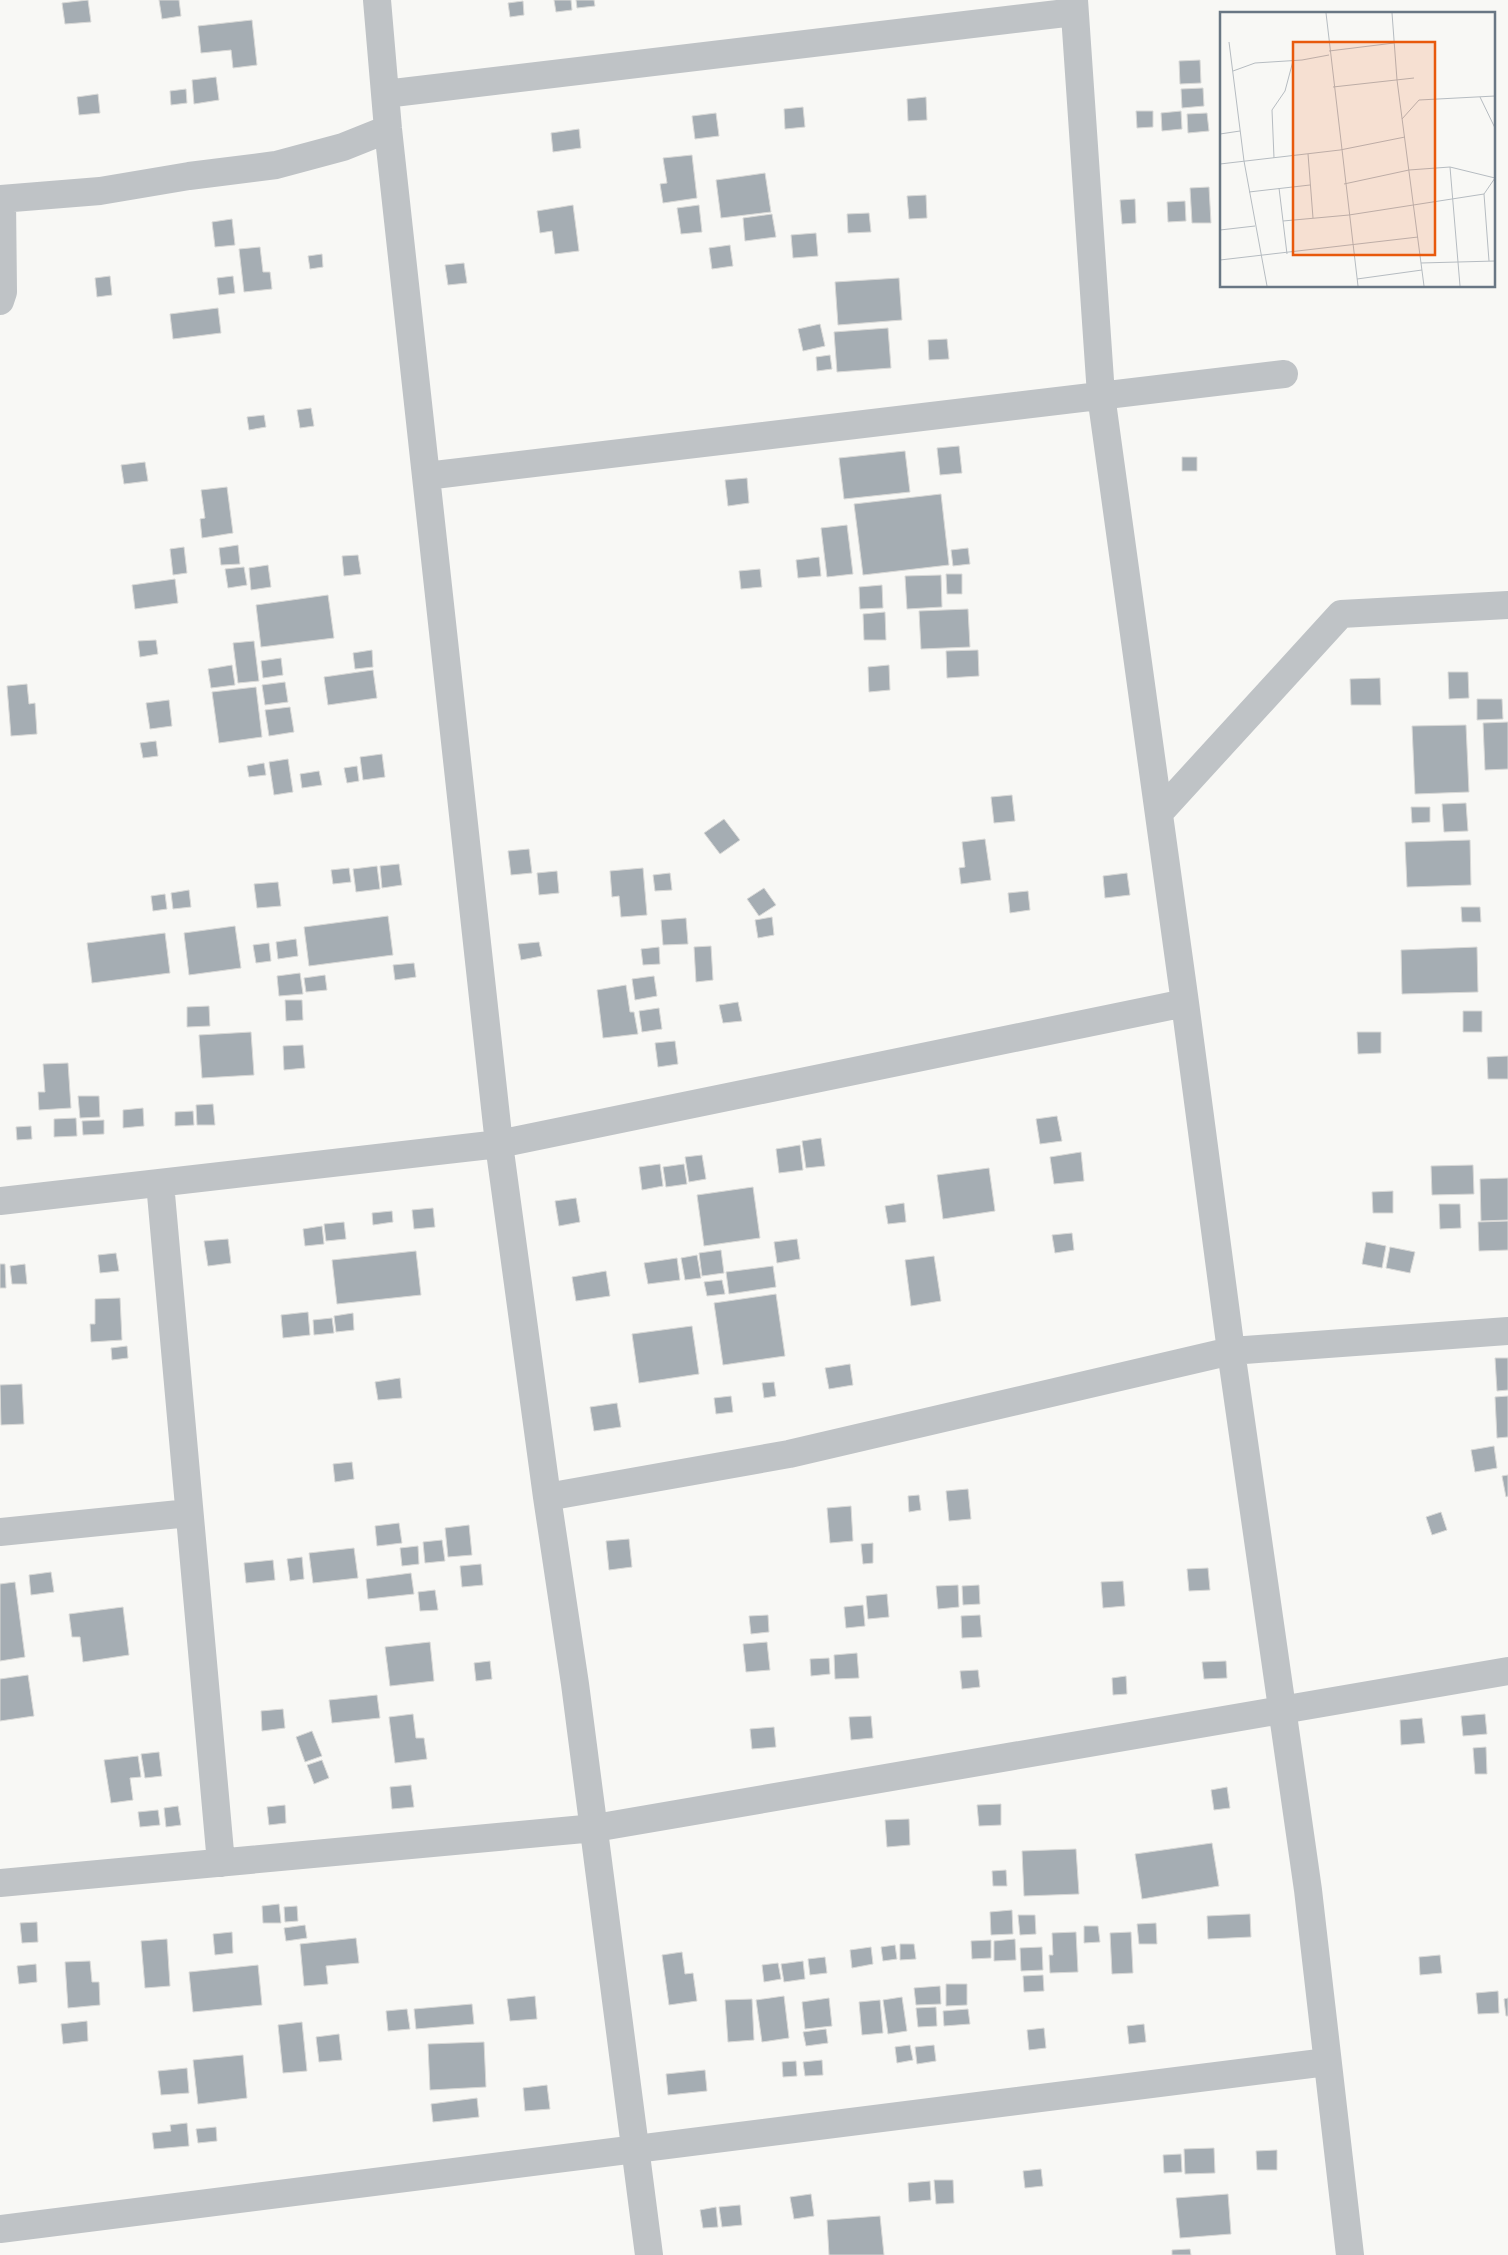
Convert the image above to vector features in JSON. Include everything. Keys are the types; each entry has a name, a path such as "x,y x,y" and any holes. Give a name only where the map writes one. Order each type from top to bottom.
{"street":[{"path":"377,0 388,129 500,1144 547,1498 595,1828 649,2255"},
{"path":"385,94 1074,6 1101,395 1231,1351 1308,1890 1350,2255"},
{"path":"0,301 3,292 1,199 100,191 189,176 276,166 343,148 388,129"},
{"path":"426,476 1284,374"},
{"path":"1159,813 1341,614 1508,605"},
{"path":"0,1201 500,1144 1185,1003"},
{"path":"160,1183 221,1863"},
{"path":"547,1498 789,1454 1231,1351 1508,1331"},
{"path":"0,1532 189,1513"},
{"path":"0,1883 595,1828 1282,1709 1508,1672"},
{"path":"0,2229 1327,2062"}],"building":[{"path":"88,0 91,22 65,24 62,3"},
{"path":"159,0 179,0 181,16 162,19"},
{"path":"554,0 571,0 572,10 556,12"},
{"path":"576,0 594,0 595,6 577,8"},
{"path":"523,1 524,15 510,17 508,3"},
{"path":"252,20 257,65 233,68 231,50 201,53 198,26"},
{"path":"1200,60 1201,83 1180,84 1179,61"},
{"path":"216,77 219,100 194,104 192,80"},
{"path":"1203,88 1204,106 1182,108 1181,89"},
{"path":"186,89 187,103 171,105 170,91"},
{"path":"98,94 100,113 79,115 77,97"},
{"path":"926,97 927,120 908,121 907,99"},
{"path":"803,107 805,127 785,129 784,109"},
{"path":"1136,111 1153,111 1153,127 1137,128"},
{"path":"1181,111 1182,129 1162,131 1161,113"},
{"path":"716,113 719,136 695,139 692,116"},
{"path":"1207,113 1209,131 1188,133 1187,114"},
{"path":"579,129 581,148 553,152 551,133"},
{"path":"692,155 697,198 663,203 660,184 667,183 663,158"},
{"path":"765,173 771,212 721,218 716,180"},
{"path":"1209,187 1211,223 1192,223 1190,188"},
{"path":"926,195 927,218 909,219 907,196"},
{"path":"1135,199 1136,223 1122,224 1120,200"},
{"path":"1185,201 1186,221 1168,222 1167,202"},
{"path":"573,205 579,251 555,254 552,231 540,233 537,211"},
{"path":"699,205 702,232 681,234 677,208"},
{"path":"869,213 871,232 848,233 847,214"},
{"path":"772,214 776,237 745,241 743,218"},
{"path":"232,219 235,245 215,247 212,222"},
{"path":"816,233 818,256 793,258 791,235"},
{"path":"730,245 733,266 712,269 709,248"},
{"path":"260,247 263,272 270,272 272,289 244,292 239,249"},
{"path":"322,254 323,267 310,269 308,256"},
{"path":"464,263 467,283 448,285 445,265"},
{"path":"110,276 112,295 97,297 95,278"},
{"path":"233,276 235,293 219,295 217,278"},
{"path":"899,278 902,320 838,325 835,282"},
{"path":"218,308 221,333 173,339 170,314"},
{"path":"820,324 825,346 803,351 798,329"},
{"path":"888,328 891,368 837,372 834,332"},
{"path":"947,339 949,359 929,360 928,340"},
{"path":"830,355 832,369 817,371 816,357"},
{"path":"311,408 314,426 300,428 297,410"},
{"path":"264,415 266,427 249,430 247,417"},
{"path":"959,446 962,473 940,475 937,448"},
{"path":"905,451 910,492 844,499 839,458"},
{"path":"1182,457 1197,457 1197,471 1182,471"},
{"path":"145,462 148,481 124,484 121,465"},
{"path":"747,478 749,503 728,506 725,480"},
{"path":"227,487 233,533 202,538 200,519 205,518 201,490"},
{"path":"941,494 949,565 863,575 854,504"},
{"path":"847,525 853,574 827,577 821,528"},
{"path":"238,545 240,564 221,565 219,548"},
{"path":"184,547 187,573 173,575 170,549"},
{"path":"968,548 970,564 953,566 951,550"},
{"path":"358,555 361,574 344,576 342,556"},
{"path":"819,557 821,576 798,578 796,560"},
{"path":"268,565 271,587 251,590 249,568"},
{"path":"244,567 247,585 228,588 225,569"},
{"path":"760,569 762,587 741,589 739,571"},
{"path":"946,574 962,574 962,594 947,594"},
{"path":"941,575 942,607 907,609 905,576"},
{"path":"175,579 178,603 135,609 132,585"},
{"path":"882,585 883,608 860,609 859,587"},
{"path":"328,595 334,638 261,647 256,605"},
{"path":"968,609 970,647 921,649 919,611"},
{"path":"885,612 886,640 864,640 863,614"},
{"path":"156,640 158,654 140,657 138,641"},
{"path":"254,641 259,681 238,683 233,643"},
{"path":"372,650 373,667 355,669 353,653"},
{"path":"978,650 979,676 947,678 946,651"},
{"path":"281,658 283,675 263,678 261,661"},
{"path":"232,665 235,685 211,688 208,669"},
{"path":"889,665 890,690 869,692 868,667"},
{"path":"373,670 377,698 328,705 324,677"},
{"path":"1448,672 1468,672 1469,698 1449,699"},
{"path":"1380,678 1381,705 1351,705 1350,679"},
{"path":"285,682 288,702 265,705 262,685"},
{"path":"27,684 29,704 35,703 37,734 11,736 7,686"},
{"path":"256,687 262,737 219,743 212,692"},
{"path":"1477,699 1502,699 1503,719 1477,720"},
{"path":"169,700 172,726 150,729 146,703"},
{"path":"290,707 294,732 269,736 265,710"},
{"path":"1508,722 1508,769 1485,770 1483,723"},
{"path":"1466,725 1469,792 1415,794 1412,726"},
{"path":"156,741 158,756 143,758 140,743"},
{"path":"382,754 385,777 363,780 360,757"},
{"path":"288,759 293,792 274,795 269,762"},
{"path":"264,763 266,775 249,777 247,766"},
{"path":"357,766 359,781 347,783 344,768"},
{"path":"319,771 322,785 302,788 300,774"},
{"path":"1012,795 1015,821 994,823 991,797"},
{"path":"1466,803 1468,831 1444,832 1442,804"},
{"path":"1411,807 1430,807 1430,822 1412,823"},
{"path":"724,819 740,840 720,854 704,833"},
{"path":"985,839 991,880 961,884 959,868 965,867 962,842"},
{"path":"1470,840 1471,885 1407,887 1405,842"},
{"path":"529,849 532,873 511,875 508,851"},
{"path":"399,864 402,885 382,888 380,866"},
{"path":"377,866 380,889 356,892 353,869"},
{"path":"349,868 351,882 333,884 331,870"},
{"path":"643,868 647,915 621,917 619,896 612,897 610,871"},
{"path":"557,871 559,893 539,895 537,873"},
{"path":"670,873 672,890 655,891 653,875"},
{"path":"1127,873 1130,895 1105,898 1103,876"},
{"path":"278,882 281,906 257,908 254,884"},
{"path":"764,888 776,905 759,916 747,899"},
{"path":"189,890 191,907 173,909 171,893"},
{"path":"1028,891 1030,910 1010,913 1008,893"},
{"path":"165,894 167,909 153,911 151,896"},
{"path":"1461,907 1480,907 1481,922 1462,922"},
{"path":"388,916 393,955 309,966 304,927"},
{"path":"772,917 774,935 758,938 755,920"},
{"path":"686,918 688,944 663,945 661,920"},
{"path":"235,926 241,968 189,975 184,933"},
{"path":"165,933 170,973 92,983 87,943"},
{"path":"296,939 298,956 278,959 276,942"},
{"path":"539,942 542,956 521,960 518,944"},
{"path":"269,943 271,961 256,963 253,945"},
{"path":"711,946 713,980 696,982 694,947"},
{"path":"659,947 660,964 643,965 641,949"},
{"path":"1477,947 1478,992 1402,994 1401,950"},
{"path":"414,963 416,977 395,980 393,965"},
{"path":"300,973 303,994 279,996 277,976"},
{"path":"325,975 327,990 306,992 304,978"},
{"path":"654,976 657,996 635,1000 632,979"},
{"path":"626,985 630,1012 634,1012 638,1034 603,1038 597,990"},
{"path":"285,1000 302,1000 303,1020 286,1021"},
{"path":"738,1002 742,1021 723,1023 719,1005"},
{"path":"209,1006 210,1026 187,1027 187,1007"},
{"path":"659,1008 662,1029 642,1032 639,1011"},
{"path":"1463,1011 1482,1011 1482,1032 1463,1032"},
{"path":"251,1032 254,1075 202,1078 199,1035"},
{"path":"1357,1032 1381,1032 1381,1053 1358,1054"},
{"path":"675,1041 678,1064 658,1067 655,1043"},
{"path":"303,1045 305,1068 284,1070 283,1046"},
{"path":"1508,1056 1508,1079 1488,1079 1487,1057"},
{"path":"68,1063 71,1108 39,1110 38,1092 45,1092 43,1064"},
{"path":"78,1096 99,1096 100,1117 80,1118"},
{"path":"213,1104 215,1125 197,1125 196,1105"},
{"path":"143,1108 144,1126 123,1128 123,1110"},
{"path":"193,1111 194,1125 175,1126 175,1112"},
{"path":"1057,1116 1062,1141 1040,1144 1036,1119"},
{"path":"76,1118 77,1136 54,1137 54,1119"},
{"path":"104,1120 104,1134 83,1135 82,1121"},
{"path":"31,1126 32,1139 17,1140 16,1127"},
{"path":"821,1138 825,1166 806,1168 802,1141"},
{"path":"800,1145 803,1170 779,1173 776,1149"},
{"path":"1081,1152 1084,1181 1054,1184 1050,1157"},
{"path":"702,1155 706,1179 689,1182 685,1157"},
{"path":"660,1164 663,1186 642,1190 639,1167"},
{"path":"684,1164 687,1184 666,1187 663,1167"},
{"path":"1473,1165 1474,1194 1432,1195 1431,1166"},
{"path":"989,1168 995,1211 943,1219 937,1175"},
{"path":"1508,1178 1508,1220 1481,1221 1480,1179"},
{"path":"753,1187 760,1238 704,1246 697,1195"},
{"path":"1393,1191 1393,1213 1373,1213 1372,1192"},
{"path":"576,1198 580,1222 559,1226 555,1201"},
{"path":"904,1203 906,1222 888,1224 885,1206"},
{"path":"1439,1204 1460,1204 1461,1228 1440,1229"},
{"path":"433,1208 435,1227 414,1229 412,1210"},
{"path":"392,1211 393,1222 373,1225 372,1213"},
{"path":"1508,1221 1508,1250 1479,1251 1478,1222"},
{"path":"344,1222 346,1239 326,1241 324,1224"},
{"path":"322,1226 324,1244 305,1246 303,1229"},
{"path":"1072,1233 1074,1250 1055,1253 1052,1235"},
{"path":"228,1239 231,1263 208,1266 204,1241"},
{"path":"797,1239 800,1259 777,1263 774,1242"},
{"path":"1366,1242 1386,1246 1382,1268 1362,1264"},
{"path":"1390,1247 1415,1252 1410,1273 1386,1268"},
{"path":"721,1250 724,1273 702,1276 699,1253"},
{"path":"416,1251 421,1295 337,1304 332,1260"},
{"path":"116,1253 119,1271 100,1273 98,1255"},
{"path":"697,1255 701,1278 685,1280 681,1258"},
{"path":"934,1256 941,1301 911,1306 905,1260"},
{"path":"677,1258 680,1280 648,1284 644,1263"},
{"path":"0,1264 5,1264 6,1288 0,1288"},
{"path":"25,1264 27,1284 12,1284 10,1266"},
{"path":"773,1266 776,1287 729,1294 726,1272"},
{"path":"606,1271 610,1296 576,1301 572,1277"},
{"path":"722,1280 725,1294 707,1296 704,1282"},
{"path":"776,1294 785,1356 723,1365 714,1303"},
{"path":"120,1298 122,1340 91,1342 90,1324 95,1324 95,1299"},
{"path":"308,1312 310,1335 283,1338 281,1315"},
{"path":"353,1313 354,1330 336,1332 334,1316"},
{"path":"332,1318 334,1333 314,1335 313,1320"},
{"path":"692,1326 699,1374 639,1383 632,1334"},
{"path":"127,1346 128,1358 112,1360 111,1348"},
{"path":"1495,1358 1508,1358 1508,1390 1497,1391"},
{"path":"850,1364 853,1385 829,1389 825,1368"},
{"path":"400,1378 402,1398 378,1400 375,1382"},
{"path":"774,1382 776,1396 764,1398 762,1383"},
{"path":"22,1384 24,1424 1,1425 0,1385"},
{"path":"731,1396 733,1412 716,1414 714,1398"},
{"path":"1508,1396 1508,1437 1497,1438 1495,1397"},
{"path":"617,1403 621,1427 594,1431 590,1407"},
{"path":"1494,1446 1497,1468 1475,1472 1471,1450"},
{"path":"352,1462 354,1479 335,1482 333,1464"},
{"path":"1508,1475 1508,1496 1506,1497 1502,1476"},
{"path":"968,1489 971,1519 949,1521 946,1491"},
{"path":"919,1495 921,1510 909,1512 908,1496"},
{"path":"851,1506 853,1541 830,1543 827,1508"},
{"path":"1441,1512 1447,1530 1432,1535 1426,1517"},
{"path":"399,1523 402,1543 377,1546 375,1526"},
{"path":"469,1525 472,1555 448,1557 445,1528"},
{"path":"629,1539 632,1567 609,1570 606,1541"},
{"path":"442,1540 445,1561 425,1563 423,1542"},
{"path":"873,1543 873,1563 863,1564 861,1544"},
{"path":"418,1546 419,1564 402,1566 400,1548"},
{"path":"354,1548 358,1578 313,1583 309,1553"},
{"path":"302,1557 304,1579 290,1581 287,1559"},
{"path":"273,1560 275,1580 246,1583 244,1563"},
{"path":"481,1564 483,1585 462,1587 460,1566"},
{"path":"1208,1568 1210,1590 1189,1591 1187,1569"},
{"path":"51,1572 54,1592 31,1595 29,1575"},
{"path":"411,1573 414,1594 368,1599 366,1579"},
{"path":"1123,1581 1125,1606 1103,1608 1101,1582"},
{"path":"15,1582 25,1657 0,1661 0,1584"},
{"path":"958,1585 959,1607 938,1609 936,1586"},
{"path":"979,1585 980,1604 963,1605 962,1586"},
{"path":"435,1590 438,1610 420,1611 418,1592"},
{"path":"887,1594 889,1617 868,1619 866,1596"},
{"path":"863,1605 865,1626 846,1628 844,1607"},
{"path":"123,1607 129,1655 83,1662 80,1637 72,1637 69,1614"},
{"path":"768,1615 769,1632 751,1634 749,1616"},
{"path":"980,1615 982,1637 962,1638 961,1616"},
{"path":"430,1642 434,1681 390,1686 385,1647"},
{"path":"767,1642 770,1670 746,1672 743,1644"},
{"path":"857,1653 859,1678 835,1679 834,1655"},
{"path":"829,1658 830,1674 811,1676 810,1659"},
{"path":"490,1661 492,1679 476,1681 474,1663"},
{"path":"1226,1661 1227,1678 1204,1679 1202,1662"},
{"path":"978,1670 980,1687 962,1689 960,1671"},
{"path":"28,1675 34,1716 0,1721 0,1679"},
{"path":"1126,1676 1127,1694 1113,1695 1112,1678"},
{"path":"377,1695 380,1718 332,1723 329,1700"},
{"path":"283,1709 285,1728 262,1731 261,1711"},
{"path":"413,1714 416,1738 424,1738 427,1759 395,1763 389,1717"},
{"path":"1485,1714 1487,1734 1463,1736 1461,1716"},
{"path":"871,1716 873,1738 851,1740 849,1717"},
{"path":"1422,1718 1425,1743 1401,1745 1400,1720"},
{"path":"774,1727 776,1747 752,1749 750,1729"},
{"path":"312,1731 322,1756 305,1762 296,1737"},
{"path":"1486,1747 1487,1774 1475,1774 1473,1748"},
{"path":"159,1752 162,1776 145,1778 141,1754"},
{"path":"138,1756 141,1777 130,1778 133,1800 111,1803 104,1760"},
{"path":"322,1760 329,1778 314,1784 307,1765"},
{"path":"411,1785 414,1807 392,1809 390,1787"},
{"path":"1227,1787 1230,1808 1214,1810 1211,1790"},
{"path":"1001,1804 1001,1825 979,1826 977,1805"},
{"path":"285,1805 286,1823 269,1825 267,1807"},
{"path":"178,1806 181,1825 166,1827 164,1808"},
{"path":"158,1810 160,1825 140,1827 138,1812"},
{"path":"909,1819 910,1845 887,1847 885,1820"},
{"path":"1212,1843 1219,1886 1142,1899 1135,1854"},
{"path":"1076,1849 1079,1894 1024,1896 1022,1851"},
{"path":"1006,1870 1007,1886 993,1886 992,1871"},
{"path":"279,1904 281,1923 263,1923 262,1906"},
{"path":"297,1906 298,1921 285,1922 284,1907"},
{"path":"1012,1910 1013,1934 991,1935 990,1912"},
{"path":"1250,1914 1251,1937 1208,1939 1207,1916"},
{"path":"1018,1915 1035,1915 1036,1934 1020,1935"},
{"path":"37,1922 38,1942 22,1943 20,1923"},
{"path":"1156,1923 1157,1944 1139,1944 1137,1924"},
{"path":"305,1925 307,1938 286,1941 284,1928"},
{"path":"1084,1926 1098,1926 1100,1942 1084,1943"},
{"path":"232,1932 233,1953 215,1955 213,1934"},
{"path":"1076,1932 1078,1972 1050,1973 1049,1955 1053,1955 1052,1933"},
{"path":"1131,1932 1133,1973 1112,1974 1110,1933"},
{"path":"356,1938 359,1963 326,1966 328,1984 304,1986 300,1944"},
{"path":"167,1939 170,1986 145,1988 141,1941"},
{"path":"1015,1939 1016,1960 994,1961 994,1941"},
{"path":"991,1940 991,1958 972,1959 971,1941"},
{"path":"900,1944 914,1944 916,1959 900,1960"},
{"path":"895,1945 897,1959 883,1961 881,1947"},
{"path":"871,1947 873,1964 852,1968 850,1950"},
{"path":"1042,1947 1043,1970 1021,1971 1020,1948"},
{"path":"682,1952 685,1974 693,1973 697,2001 669,2005 662,1955"},
{"path":"1440,1955 1442,1973 1420,1975 1419,1957"},
{"path":"825,1957 827,1973 810,1975 808,1959"},
{"path":"90,1961 92,1982 99,1982 100,2005 68,2008 65,1962"},
{"path":"803,1961 805,1979 784,1982 781,1964"},
{"path":"778,1963 781,1979 764,1982 762,1965"},
{"path":"36,1964 37,1982 19,1984 17,1966"},
{"path":"258,1965 262,2005 193,2012 189,1972"},
{"path":"1043,1975 1044,1991 1024,1992 1023,1976"},
{"path":"946,1984 967,1984 967,2005 946,2006"},
{"path":"940,1986 941,2004 916,2005 914,1988"},
{"path":"1498,1991 1499,2013 1478,2014 1476,1993"},
{"path":"535,1996 537,2019 510,2021 507,1999"},
{"path":"784,1996 789,2038 762,2042 756,2000"},
{"path":"902,1997 907,2031 888,2034 883,2000"},
{"path":"829,1998 832,2026 805,2029 802,2002"},
{"path":"1508,1998 1508,2016 1506,2016 1504,1999"},
{"path":"752,1999 754,2040 728,2042 725,2000"},
{"path":"880,2000 883,2033 862,2035 859,2002"},
{"path":"472,2004 474,2024 416,2029 414,2009"},
{"path":"936,2007 937,2026 918,2027 916,2008"},
{"path":"407,2009 410,2029 388,2031 386,2011"},
{"path":"968,2009 970,2024 944,2026 943,2011"},
{"path":"87,2021 88,2041 63,2044 61,2024"},
{"path":"302,2022 307,2071 283,2073 278,2025"},
{"path":"1144,2024 1146,2042 1129,2044 1127,2026"},
{"path":"1044,2028 1046,2048 1029,2050 1027,2030"},
{"path":"826,2029 828,2043 806,2046 803,2032"},
{"path":"339,2034 342,2060 319,2062 316,2037"},
{"path":"484,2042 486,2087 430,2090 428,2044"},
{"path":"910,2045 913,2060 897,2063 895,2047"},
{"path":"934,2045 936,2061 917,2064 915,2047"},
{"path":"243,2055 247,2098 198,2104 193,2060"},
{"path":"822,2060 823,2075 805,2076 803,2062"},
{"path":"796,2061 797,2076 783,2077 782,2062"},
{"path":"187,2068 189,2093 161,2095 158,2071"},
{"path":"705,2070 707,2091 668,2095 666,2074"},
{"path":"547,2085 550,2109 525,2111 523,2088"},
{"path":"477,2098 479,2117 433,2122 431,2104"},
{"path":"187,2123 189,2146 154,2149 152,2133 171,2131 170,2125"},
{"path":"216,2127 217,2141 198,2143 196,2129"},
{"path":"1214,2148 1215,2173 1185,2174 1184,2149"},
{"path":"1277,2150 1277,2170 1257,2170 1256,2151"},
{"path":"1181,2154 1182,2172 1164,2173 1163,2155"},
{"path":"1041,2169 1043,2186 1025,2188 1023,2171"},
{"path":"934,2180 953,2180 954,2203 936,2204"},
{"path":"930,2181 931,2200 909,2202 908,2183"},
{"path":"811,2194 814,2216 794,2219 790,2197"},
{"path":"1228,2194 1231,2234 1180,2238 1176,2198"},
{"path":"740,2205 742,2225 722,2227 719,2207"},
{"path":"716,2207 718,2227 703,2228 700,2210"},
{"path":"880,2216 884,2255 829,2255 827,2220"},
{"path":"1190,2249 1191,2255 1172,2255 1172,2250"}]}
